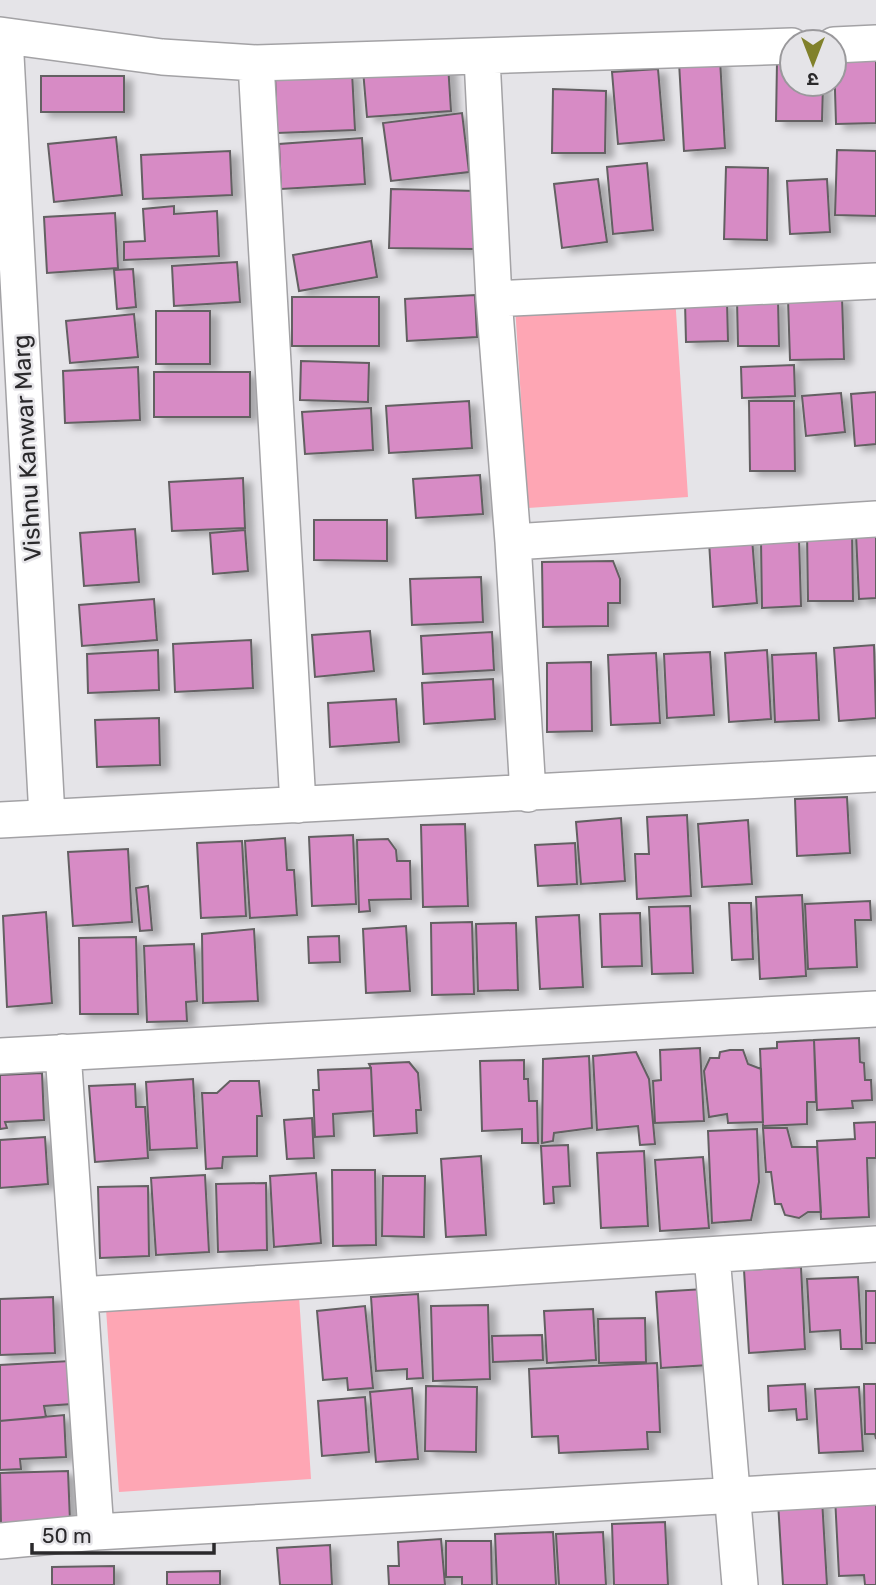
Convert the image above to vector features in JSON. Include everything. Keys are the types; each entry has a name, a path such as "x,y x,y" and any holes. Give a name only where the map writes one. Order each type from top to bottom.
{"street":[{"path":"3,36 162,57 256,64 778,47"},
{"name":"Vishnu Kanwar Marg","path":"3,36 47,817"},
{"path":"848,44 876,43"},
{"path":"482,58 494,299 513,541 528,794"},
{"path":"256,64 298,805"},
{"path":"494,299 876,281"},
{"path":"513,541 876,519"},
{"path":"0,820 876,774"},
{"path":"0,1056 876,1009"},
{"path":"63,1052 96,1532"},
{"path":"80,1295 876,1244"},
{"path":"712,1256 740,1585"},
{"path":"0,1541 96,1532 876,1487"}],"shaded area":[{"path":"675,296 688,497 528,508 515,306"},
{"path":"299,1296 311,1479 119,1492 106,1309"}],"building":[{"path":"876,56 876,123 836,124 835,98 848,98 848,57"},
{"path":"720,59 725,148 684,151 679,62"},
{"path":"778,62 778,98 823,98 822,121 776,121"},
{"path":"448,64 451,111 367,117 363,70"},
{"path":"658,69 664,140 618,144 612,72"},
{"path":"352,72 355,130 277,133 275,75"},
{"path":"41,76 124,76 124,112 41,112"},
{"path":"553,89 606,91 605,153 552,153"},
{"path":"462,113 469,172 391,181 383,123"},
{"path":"116,137 122,195 54,202 48,144"},
{"path":"362,138 365,184 281,189 279,144"},
{"path":"837,150 876,151 876,216 835,215"},
{"path":"230,151 232,195 143,199 141,155"},
{"path":"647,163 653,230 613,234 607,167"},
{"path":"726,167 768,168 767,240 724,239"},
{"path":"598,179 607,242 562,248 554,184"},
{"path":"827,179 830,232 790,234 787,181"},
{"path":"391,189 476,191 475,249 389,248"},
{"path":"174,206 174,214 217,211 219,256 124,260 124,242 145,241 143,209"},
{"path":"115,213 118,268 47,273 44,217"},
{"path":"371,241 377,277 299,291 293,255"},
{"path":"237,262 240,302 174,306 172,266"},
{"path":"133,269 136,307 117,309 114,270"},
{"path":"475,295 477,337 407,341 405,299"},
{"path":"292,297 379,297 379,346 292,346"},
{"path":"842,297 844,359 790,360 788,299"},
{"path":"778,299 779,346 738,346 737,300"},
{"path":"727,301 728,341 686,342 685,302"},
{"path":"156,311 210,311 210,364 156,364"},
{"path":"134,314 138,357 70,363 66,321"},
{"path":"301,361 369,363 368,402 300,400"},
{"path":"794,365 795,396 742,398 741,367"},
{"path":"138,367 140,420 65,423 63,371"},
{"path":"154,372 250,372 250,417 154,417"},
{"path":"876,392 876,444 855,446 851,394"},
{"path":"841,393 845,432 806,436 802,396"},
{"path":"469,401 472,448 389,453 386,406"},
{"path":"749,401 794,401 795,471 750,471"},
{"path":"371,408 373,450 305,454 302,412"},
{"path":"480,475 483,514 416,518 413,479"},
{"path":"243,478 245,528 172,531 169,482"},
{"path":"314,520 387,520 387,561 314,560"},
{"path":"135,529 139,582 84,586 80,533"},
{"path":"245,530 248,571 213,574 210,533"},
{"path":"852,531 853,601 808,601 807,532"},
{"path":"876,533 876,598 859,599 856,534"},
{"path":"752,538 757,603 713,607 709,541"},
{"path":"799,540 801,606 762,608 761,541"},
{"path":"613,561 620,579 620,603 608,603 608,626 543,627 542,562"},
{"path":"481,577 483,622 412,625 410,579"},
{"path":"154,599 157,640 82,646 79,605"},
{"path":"370,631 374,671 315,677 312,635"},
{"path":"492,632 494,670 423,674 421,636"},
{"path":"251,640 253,688 175,692 173,644"},
{"path":"874,645 876,718 839,721 834,648"},
{"path":"158,650 159,690 88,693 87,654"},
{"path":"767,650 771,719 729,722 725,653"},
{"path":"710,652 714,715 667,718 664,654"},
{"path":"656,653 660,723 611,725 608,655"},
{"path":"816,653 819,720 775,722 772,655"},
{"path":"591,662 592,731 547,732 547,663"},
{"path":"493,679 495,719 424,724 422,683"},
{"path":"396,699 399,742 330,747 328,703"},
{"path":"159,718 160,765 97,767 95,720"},
{"path":"847,797 850,853 797,856 795,799"},
{"path":"687,815 691,896 637,899 635,854 649,854 647,817"},
{"path":"621,818 625,881 581,884 576,822"},
{"path":"748,820 752,884 702,887 698,824"},
{"path":"465,824 468,906 423,907 421,825"},
{"path":"353,835 356,904 312,906 309,837"},
{"path":"285,838 287,870 294,870 297,915 250,918 245,841"},
{"path":"388,839 396,850 397,861 410,861 411,899 369,900 370,911 359,912 357,840"},
{"path":"242,841 246,916 201,918 197,843"},
{"path":"575,843 577,884 538,886 535,845"},
{"path":"128,849 132,922 73,926 68,852"},
{"path":"148,886 152,930 140,931 136,888"},
{"path":"802,895 806,976 760,979 756,897"},
{"path":"870,901 871,920 855,920 857,967 808,969 805,904"},
{"path":"729,903 751,903 753,959 732,960"},
{"path":"690,906 693,973 652,974 649,907"},
{"path":"46,912 52,1003 7,1007 3,916"},
{"path":"640,913 642,966 602,967 600,914"},
{"path":"579,915 583,987 540,989 536,917"},
{"path":"472,922 474,994 432,995 431,923"},
{"path":"516,923 518,990 478,991 476,924"},
{"path":"406,926 410,991 366,993 363,929"},
{"path":"254,929 258,1001 203,1003 202,934"},
{"path":"339,936 340,962 309,963 308,937"},
{"path":"136,937 138,1014 80,1014 79,938"},
{"path":"194,944 197,1001 186,1002 187,1021 147,1022 144,946"},
{"path":"859,1038 860,1062 864,1063 865,1080 871,1080 872,1100 852,1101 853,1108 817,1110 814,1040"},
{"path":"814,1040 816,1102 807,1102 807,1124 763,1126 760,1049 777,1048 777,1042"},
{"path":"700,1048 704,1121 655,1123 653,1081 661,1080 660,1050"},
{"path":"743,1050 748,1064 761,1069 763,1122 728,1123 727,1114 709,1117 704,1071 710,1058 719,1058 720,1052"},
{"path":"636,1052 649,1079 655,1144 640,1145 638,1126 597,1130 593,1056"},
{"path":"589,1056 592,1128 554,1133 553,1141 542,1143 543,1059"},
{"path":"524,1060 524,1079 528,1079 529,1101 537,1101 538,1143 522,1143 522,1129 482,1131 480,1061"},
{"path":"409,1062 418,1073 421,1110 416,1110 417,1133 374,1136 369,1064"},
{"path":"371,1068 373,1111 333,1114 334,1136 315,1137 313,1090 319,1090 318,1070"},
{"path":"42,1073 44,1120 5,1122 7,1128 0,1129 0,1075"},
{"path":"193,1079 197,1148 150,1150 146,1082"},
{"path":"230,1081 259,1081 262,1116 257,1116 257,1156 223,1157 222,1168 206,1169 202,1093 217,1093"},
{"path":"135,1084 136,1107 145,1107 148,1158 95,1162 89,1086"},
{"path":"312,1118 314,1158 287,1159 284,1120"},
{"path":"876,1122 876,1158 867,1158 869,1217 821,1219 817,1141 855,1139 854,1123"},
{"path":"763,1128 787,1128 792,1147 817,1147 821,1212 808,1212 799,1218 785,1215 781,1204 775,1204 771,1172 766,1172"},
{"path":"757,1129 759,1182 751,1220 712,1223 708,1131"},
{"path":"45,1137 48,1184 0,1188 0,1140"},
{"path":"568,1145 570,1186 553,1187 554,1203 544,1204 541,1146"},
{"path":"644,1151 648,1226 601,1228 597,1153"},
{"path":"481,1156 486,1235 446,1237 441,1159"},
{"path":"703,1157 709,1228 660,1231 655,1160"},
{"path":"332,1170 375,1170 376,1245 333,1246"},
{"path":"316,1173 321,1243 274,1247 270,1176"},
{"path":"205,1175 209,1252 156,1255 151,1178"},
{"path":"383,1176 425,1176 424,1237 382,1236"},
{"path":"266,1183 267,1250 218,1252 216,1184"},
{"path":"148,1186 149,1256 100,1258 98,1187"},
{"path":"801,1267 805,1349 749,1353 744,1270"},
{"path":"858,1277 862,1349 841,1349 840,1330 810,1332 807,1279"},
{"path":"704,1289 709,1365 661,1368 656,1292"},
{"path":"866,1291 876,1291 876,1343 866,1343"},
{"path":"418,1294 423,1378 407,1379 407,1369 376,1371 371,1297"},
{"path":"53,1297 55,1353 0,1355 0,1299"},
{"path":"488,1305 490,1379 433,1381 431,1306"},
{"path":"365,1306 373,1388 348,1390 347,1378 323,1380 317,1311"},
{"path":"593,1309 596,1360 547,1363 544,1311"},
{"path":"645,1318 646,1362 599,1363 598,1319"},
{"path":"542,1335 543,1360 493,1362 492,1336"},
{"path":"70,1361 72,1404 44,1406 46,1417 0,1421 0,1365"},
{"path":"657,1363 660,1432 647,1432 648,1449 559,1453 558,1436 532,1437 529,1369"},
{"path":"805,1384 807,1419 797,1420 796,1409 769,1411 768,1386"},
{"path":"864,1384 876,1384 876,1439 875,1434 865,1434"},
{"path":"426,1386 477,1387 476,1452 425,1451"},
{"path":"859,1387 863,1451 819,1453 815,1389"},
{"path":"412,1388 418,1459 376,1462 370,1392"},
{"path":"365,1397 369,1452 322,1456 318,1401"},
{"path":"64,1415 66,1457 20,1459 21,1469 0,1470 0,1421"},
{"path":"68,1471 70,1521 1,1524 0,1473"},
{"path":"876,1495 876,1585 865,1585 864,1575 839,1576 835,1497"},
{"path":"822,1499 827,1585 783,1585 778,1502"},
{"path":"665,1522 668,1585 614,1585 612,1524"},
{"path":"553,1532 556,1585 497,1585 495,1534"},
{"path":"603,1532 606,1585 559,1585 556,1534"},
{"path":"441,1539 445,1585 389,1585 388,1566 399,1566 398,1542"},
{"path":"446,1541 491,1541 492,1585 462,1585 462,1577 446,1577"},
{"path":"330,1545 332,1585 280,1585 277,1548"},
{"path":"114,1566 114,1585 52,1585 52,1567"},
{"path":"220,1571 220,1585 167,1585 167,1572"}]}
